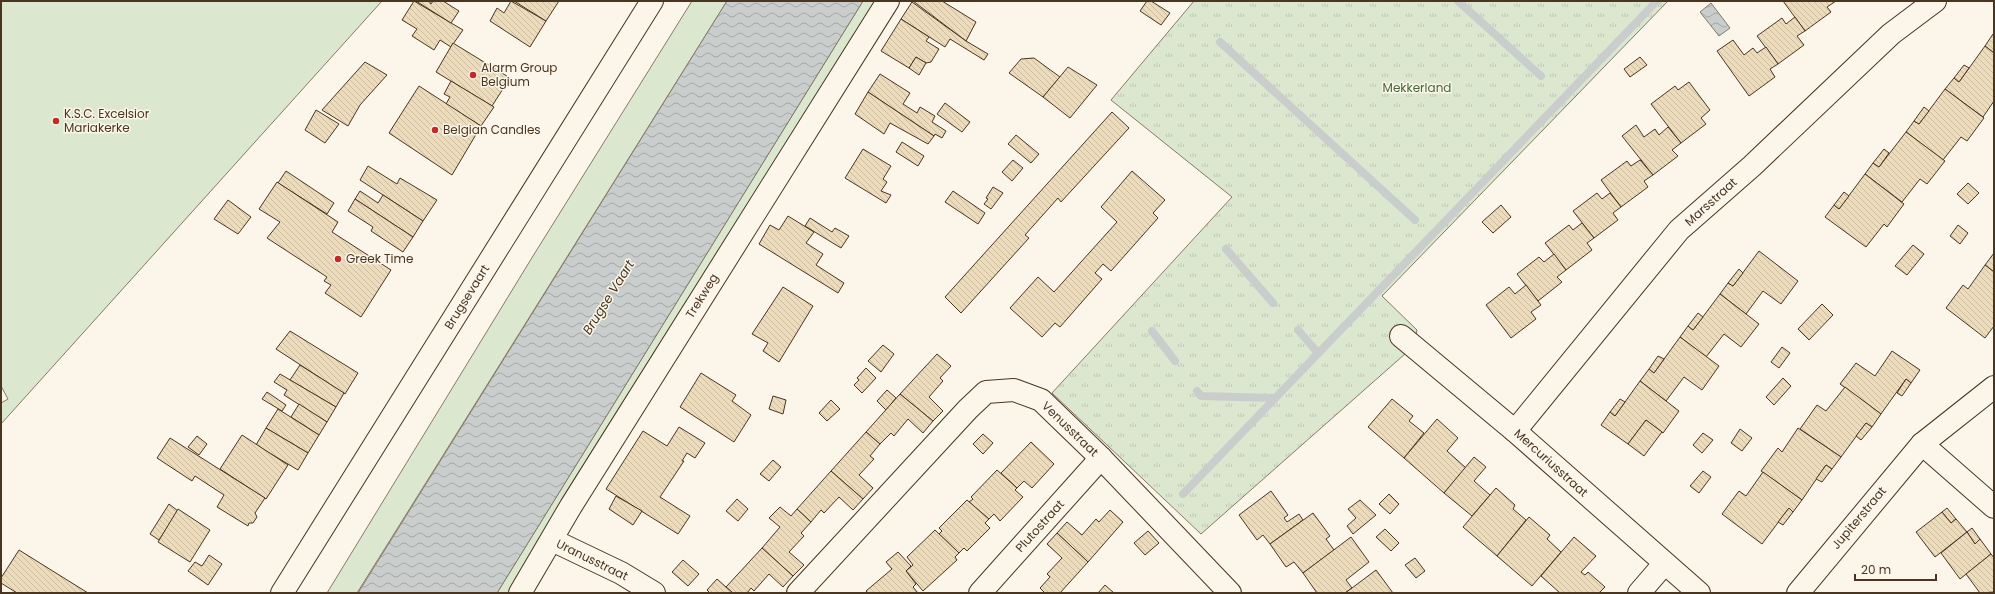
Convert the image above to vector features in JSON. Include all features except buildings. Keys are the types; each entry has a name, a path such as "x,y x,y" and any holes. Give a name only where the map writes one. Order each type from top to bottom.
{"street":[{"name":"Brugsevaart","path":"282,593 652,1"},
{"name":"Trekweg","path":"520,593 579,493 888,1"},
{"name":"Marsstraat","path":"1516,431 1679,230 1752,166 1891,34 1935,1"},
{"name":"Mercuriusstraat","path":"1401,336 1516,431 1698,593"},
{"name":"Jupiterstraat","path":"1798,593 1922,444 1994,386"},
{"name":"Venusstraat","path":"798,593 968,409 986,392 1014,390 1041,400 1101,458 1230,593"},
{"path":"1922,444 1994,507"},
{"name":"Plutostraat","path":"980,593 1101,458"},
{"name":"Uranusstraat","path":"552,540 621,573 654,593"},
{"path":"1639,593 1664,564"}],"green space":[{"path":"1,1 382,1 1,424 1,403 8,399 1,386"},
{"path":"692,1 727,1 357,593 327,593 533,256"},
{"path":"863,1 876,1 510,593 497,593"},
{"name":"Mekkerland","path":"1194,1 1668,1 1382,296 1417,330 1414,346 1201,534 1052,393 1232,197 1111,100"}],"water":[{"name":"Brugse Vaart","path":"727,1 863,1 497,593 358,593"},
{"path":"1711,3 1730,28 1719,36 1700,12"}],"waterway":[{"path":"1458,1 1541,76"},
{"path":"1183,494 1657,1"},
{"path":"1220,42 1415,220"},
{"path":"1226,249 1273,303"},
{"path":"1298,330 1318,353"},
{"path":"1152,331 1175,361"},
{"path":"1197,391 1201,396 1275,398"}],"place":[{"name":"Alarm Group Belgium","path":"473,75"},
{"name":"K.S.C. Excelsior Mariakerke","path":"56,121"},
{"name":"Belgian Candles","path":"435,130"},
{"name":"Greek Time","path":"338,259"}]}
